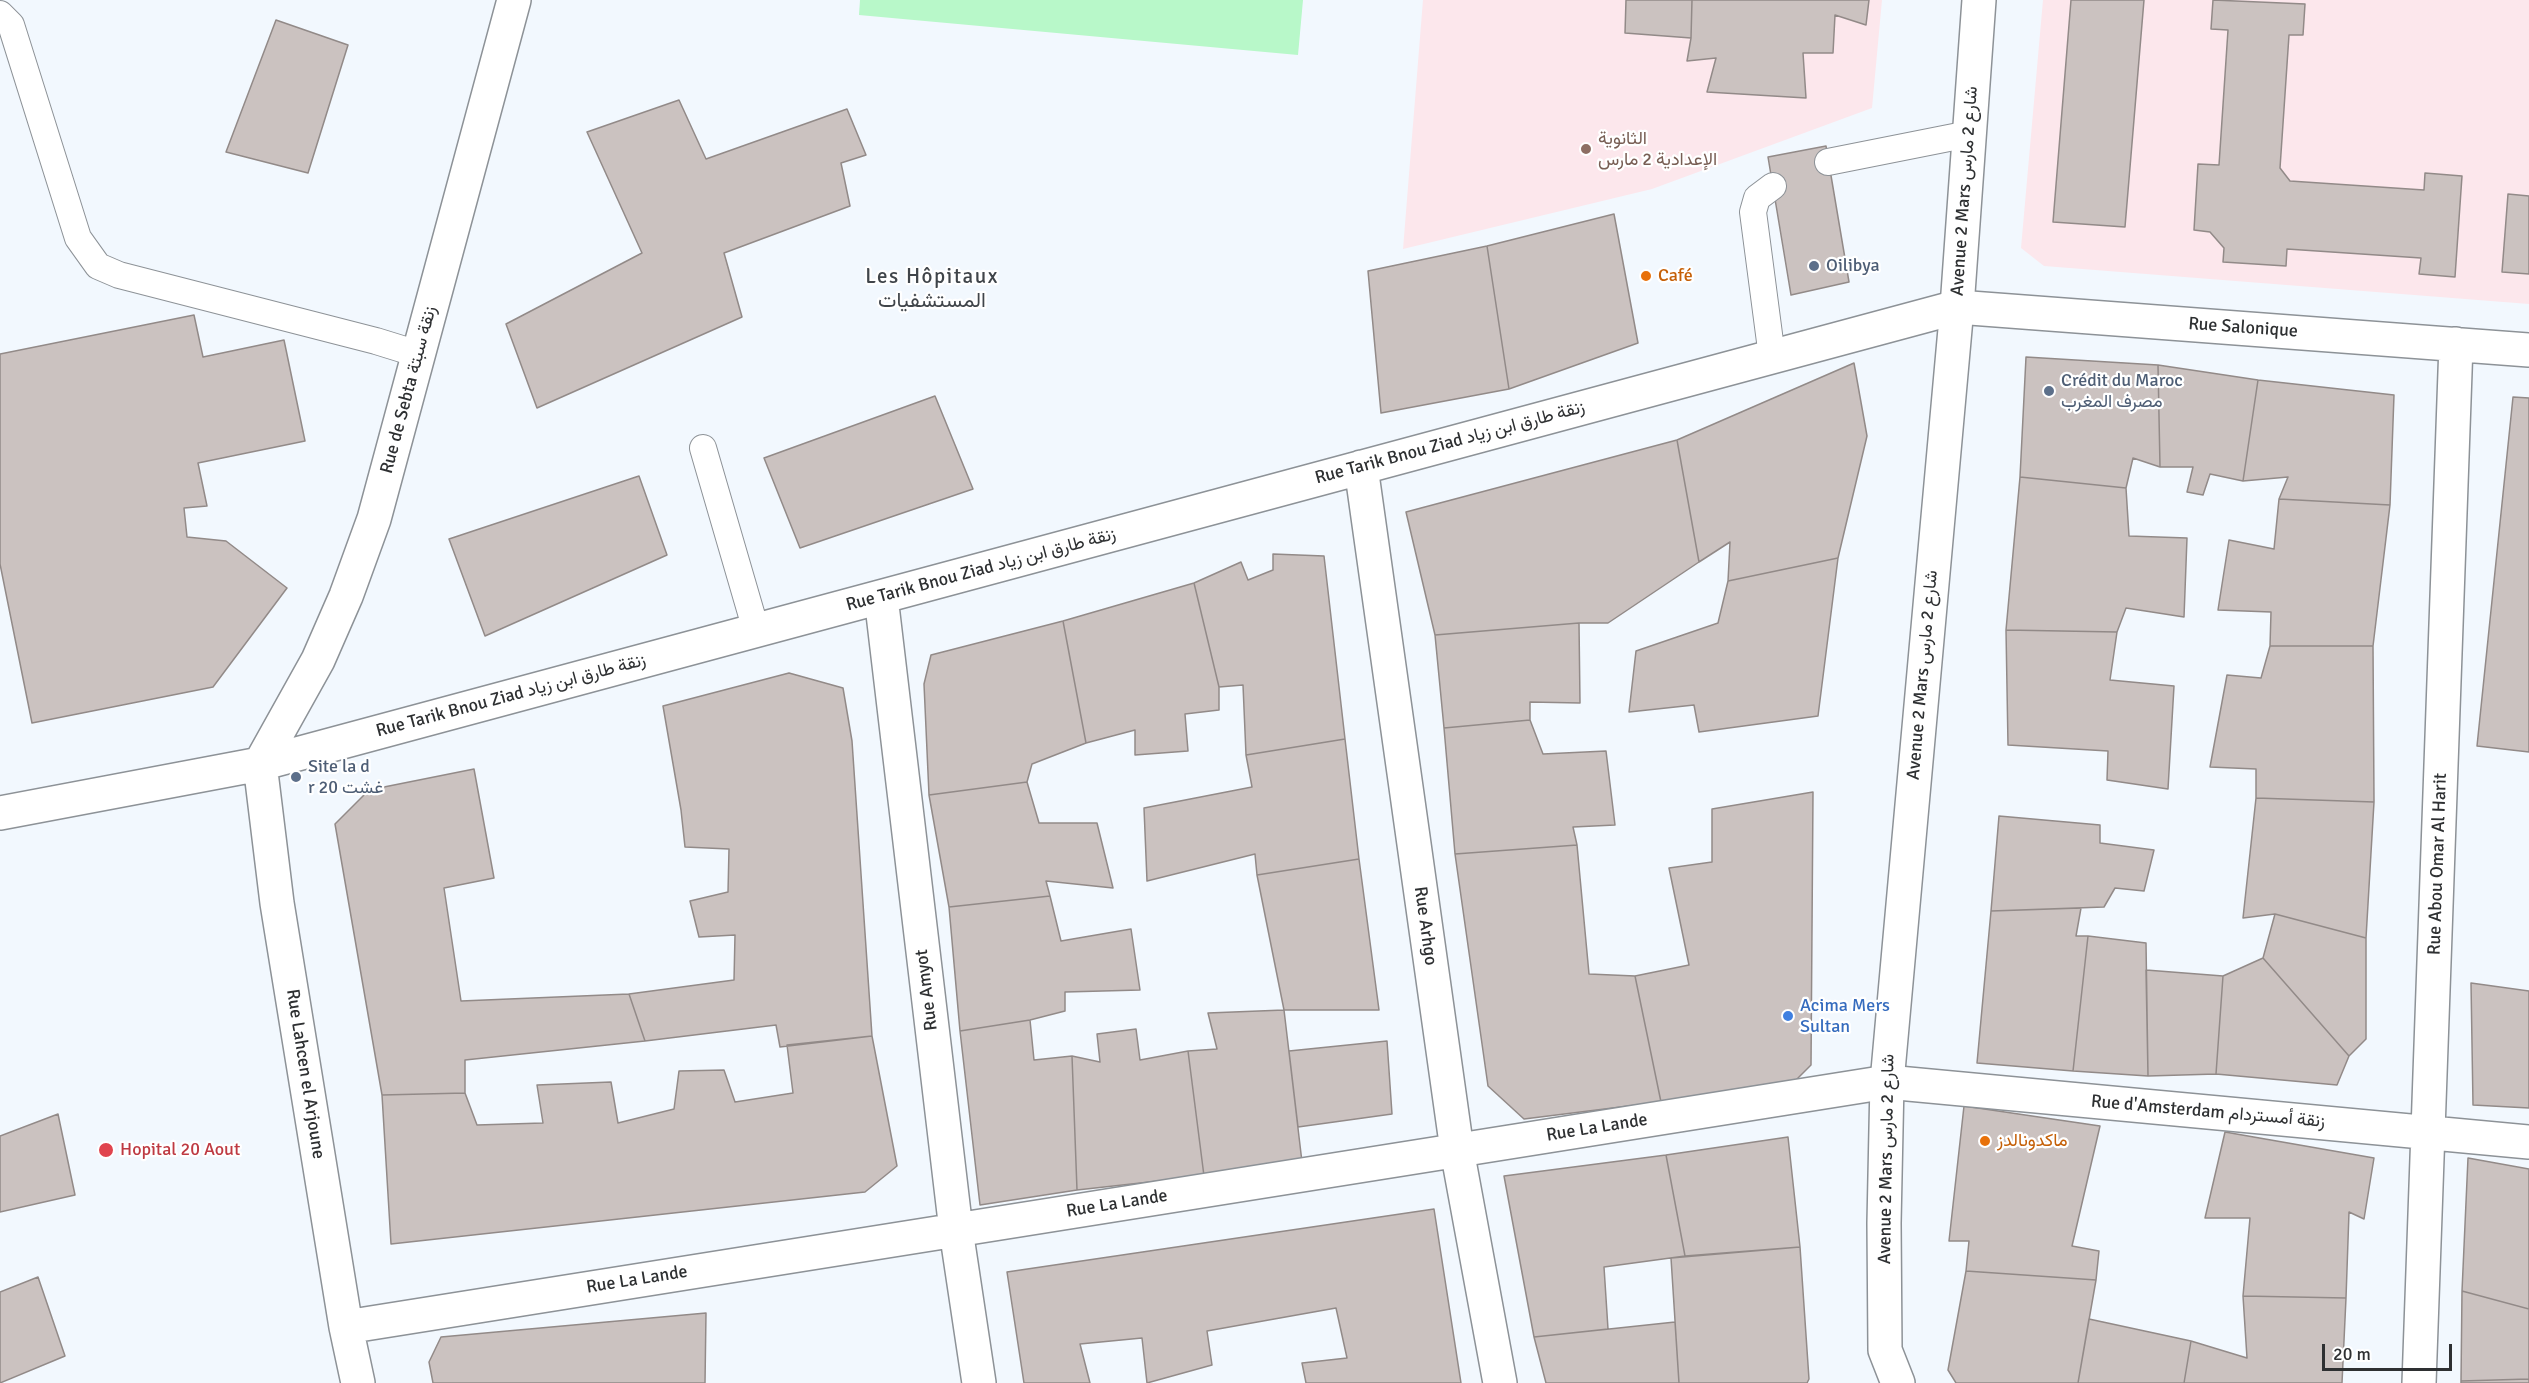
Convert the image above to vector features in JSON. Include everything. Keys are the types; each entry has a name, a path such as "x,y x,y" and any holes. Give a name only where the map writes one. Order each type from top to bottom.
{"street":[{"name":"Rue de Sebta زنقة سبتة","path":"260,764 318,660 346,596 374,519 490,81 514,0"},
{"name":"Avenue 2 Mars شارع 2 مارس","path":"1874,1383 1886,1350 1887,1082 1957,307 1979,0"},
{"name":"Rue Salonique","path":"1957,307 2529,350"},
{"name":"Rue Tarik Bnou Ziad زنقة طارق ابن زياد","path":"0,813 260,764 1957,307"},
{"name":"Rue Abou Omar Al Harit","path":"2419,1383 2456,344"},
{"name":"Rue Arhgo","path":"1360,467 1457,1150 1500,1383"},
{"name":"Rue Amyot","path":"881,597 956,1230 979,1383"},
{"name":"Rue Lahcen el Arjoune","path":"260,764 278,903 346,1326 358,1383"},
{"name":"Rue d'Amsterdam زنقة أمستردام","path":"1887,1082 2529,1143"},
{"name":"Rue La Lande","path":"346,1326 1887,1082"},
{"name":"Avenue 2 Mars شارع 2 مارس","path":"1886,1350 1898,1383"}],"lane":[{"path":"0,14 11,25 78,238 98,266 119,275 376,341 418,354"},
{"path":"1828,162 1969,134"},
{"path":"1772,357 1753,212 1757,198 1773,186"},
{"path":"703,448 756,630"}],"shaded area":[{"name":"الثانوية الإعدادية 2 مارس","path":"1423,0 1882,0 1872,108 1652,189 1403,249"},
{"path":"2043,0 2529,0 2529,304 2044,266 2021,248"}],"green space":[{"path":"860,0 1303,0 1298,55 859,15"}],"building":[{"path":"1626,0 1692,0 1691,38 1625,33"},
{"path":"1692,0 1869,0 1866,25 1835,15 1833,53 1803,53 1806,98 1707,92 1716,58 1687,61 1691,38"},
{"path":"2071,0 2144,0 2125,227 2053,222"},
{"path":"2213,0 2305,4 2303,35 2289,35 2280,168 2290,181 2424,190 2425,173 2462,176 2455,277 2419,274 2421,258 2287,249 2286,266 2223,262 2224,248 2210,232 2194,230 2198,164 2219,165 2228,30 2211,29"},
{"path":"276,20 348,45 308,173 226,152"},
{"path":"679,100 706,159 847,109 866,155 841,163 850,206 724,253 742,317 537,408 506,324 642,253 587,132"},
{"path":"1826,146 1849,282 1791,295 1768,157"},
{"path":"2508,194 2529,196 2529,274 2502,272"},
{"path":"1614,214 1638,343 1509,389 1487,246"},
{"path":"1487,246 1509,389 1381,413 1368,271"},
{"path":"194,315 203,357 284,340 305,441 198,463 207,506 184,508 187,537 226,541 287,588 213,687 32,723 0,564 0,354"},
{"path":"2026,357 2158,365 2160,467 2133,458 2126,488 2020,477"},
{"path":"1854,363 1867,436 1838,558 1728,581 1730,542 1699,562 1677,440"},
{"path":"2158,365 2258,380 2243,481 2210,474 2203,495 2187,492 2193,467 2160,467"},
{"path":"2258,380 2394,395 2390,505 2279,499 2288,477 2243,481"},
{"path":"935,396 973,489 800,548 764,458"},
{"path":"2513,397 2529,398 2529,752 2477,746"},
{"path":"1677,440 1699,562 1608,623 1579,623 1435,635 1406,512"},
{"path":"639,476 667,555 485,636 449,539"},
{"path":"2020,477 2126,488 2129,536 2187,538 2184,617 2126,608 2117,632 2006,630"},
{"path":"2279,499 2390,505 2373,646 2270,646 2271,612 2218,610 2229,540 2274,549"},
{"path":"1273,554 1324,556 1345,739 1246,755 1243,685 1219,687 1194,583 1241,562 1248,580 1273,570"},
{"path":"1838,558 1818,716 1699,732 1694,705 1629,712 1636,651 1718,623 1728,581"},
{"path":"1194,583 1219,687 1219,710 1185,714 1188,751 1135,755 1135,730 1086,743 1063,621"},
{"path":"1063,621 1086,743 1032,764 1027,782 929,795 924,684 931,655"},
{"path":"1579,623 1580,703 1530,702 1530,720 1444,728 1435,635"},
{"path":"2006,630 2117,632 2110,680 2174,686 2168,789 2107,780 2108,751 2008,745"},
{"path":"2270,646 2373,646 2374,802 2256,798 2256,769 2210,767 2227,675 2261,678"},
{"path":"789,673 843,688 852,741 872,1036 780,1047 776,1025 645,1041 629,994 734,980 735,935 699,937 690,901 728,892 729,849 685,847 663,706"},
{"path":"1530,720 1543,754 1606,751 1615,825 1573,827 1577,845 1455,854 1444,728"},
{"path":"1345,739 1359,859 1257,875 1255,854 1147,881 1144,808 1252,787 1246,755"},
{"path":"474,769 494,878 444,888 461,1001 629,994 645,1041 465,1060 465,1093 382,1095 335,824 369,790"},
{"path":"1027,782 1039,823 1097,823 1113,888 1046,881 1050,896 949,907 929,795"},
{"path":"1813,792 1811,1065 1793,1083 1661,1102 1635,976 1689,965 1669,868 1712,862 1712,809"},
{"path":"2256,798 2374,802 2366,938 2275,914 2243,918"},
{"path":"1999,816 2100,825 2100,843 2154,850 2144,891 2115,888 2104,907 1991,911"},
{"path":"1577,845 1589,974 1635,976 1661,1102 1524,1119 1488,1086 1455,854"},
{"path":"1359,859 1379,1010 1284,1010 1257,875"},
{"path":"1050,896 1061,941 1131,929 1140,990 1065,992 1065,1011 1030,1020 960,1031 949,907"},
{"path":"2081,908 2076,936 2088,936 2073,1071 1977,1063 1991,911"},
{"path":"2275,914 2366,938 2366,1039 2349,1056 2263,958"},
{"path":"2088,936 2146,943 2148,1076 2073,1071"},
{"path":"2263,958 2349,1056 2337,1085 2216,1074 2223,976"},
{"path":"2146,970 2223,976 2216,1074 2148,1076"},
{"path":"2471,983 2529,991 2529,1108 2473,1105"},
{"path":"1284,1010 1302,1162 1204,1176 1188,1051 1217,1049 1208,1013"},
{"path":"1030,1020 1034,1060 1072,1056 1077,1190 980,1205 960,1031"},
{"path":"1136,1029 1140,1060 1188,1051 1204,1176 1077,1190 1072,1056 1100,1062 1097,1034"},
{"path":"872,1036 897,1166 865,1192 391,1244 382,1095 465,1093 477,1125 543,1123 537,1085 611,1082 618,1123 674,1109 679,1071 724,1070 735,1102 793,1093 787,1045"},
{"path":"1387,1041 1392,1114 1298,1127 1289,1051"},
{"path":"1964,1106 2100,1126 2072,1246 2099,1251 2096,1280 1966,1271 1969,1241 1949,1241"},
{"path":"58,1114 75,1195 0,1212 0,1136"},
{"path":"2225,1132 2374,1158 2364,1219 2349,1212 2346,1298 2243,1296 2250,1218 2205,1218"},
{"path":"1788,1137 1800,1247 1685,1256 1666,1155"},
{"path":"1666,1155 1685,1256 1604,1267 1608,1329 1534,1337 1504,1176"},
{"path":"2468,1158 2529,1169 2529,1309 2462,1291"},
{"path":"1434,1209 1461,1383 1306,1383 1302,1363 1347,1358 1336,1308 1207,1331 1212,1365 1147,1383 1142,1338 1080,1344 1090,1383 1024,1383 1007,1272"},
{"path":"1800,1247 1809,1379 1807,1383 1679,1383 1671,1258"},
{"path":"1966,1271 2096,1280 2078,1383 1956,1383 1948,1370"},
{"path":"38,1277 65,1356 0,1383 0,1292"},
{"path":"2462,1291 2529,1309 2529,1379 2461,1381"},
{"path":"2243,1296 2346,1298 2342,1383 2184,1383 2191,1341 2247,1358"},
{"path":"706,1313 705,1383 433,1383 429,1362 441,1337"},
{"path":"2089,1319 2191,1341 2184,1383 2078,1383"},
{"path":"1675,1322 1679,1383 1546,1383 1534,1337"},
{"path":"2529,1379 2529,1383 2461,1383 2461,1381"}],"place":[{"name":"الثانوية الإعدادية 2 مارس","path":"1586,149"},
{"name":"Oilibya","path":"1814,266"},
{"name":"Café","path":"1646,276"},
{"name":"Crédit du Maroc مصرف المغرب","path":"2049,391"},
{"name":"Site la d r 20 غشت","path":"296,777"},
{"name":"Acima Mers Sultan","path":"1788,1016"},
{"name":"ماكدونالدز","path":"1985,1141"},
{"name":"Hopital 20 Aout","path":"106,1150"}],"district":[{"name":"Les Hôpitaux المستشفيات","path":"932,289"}]}
